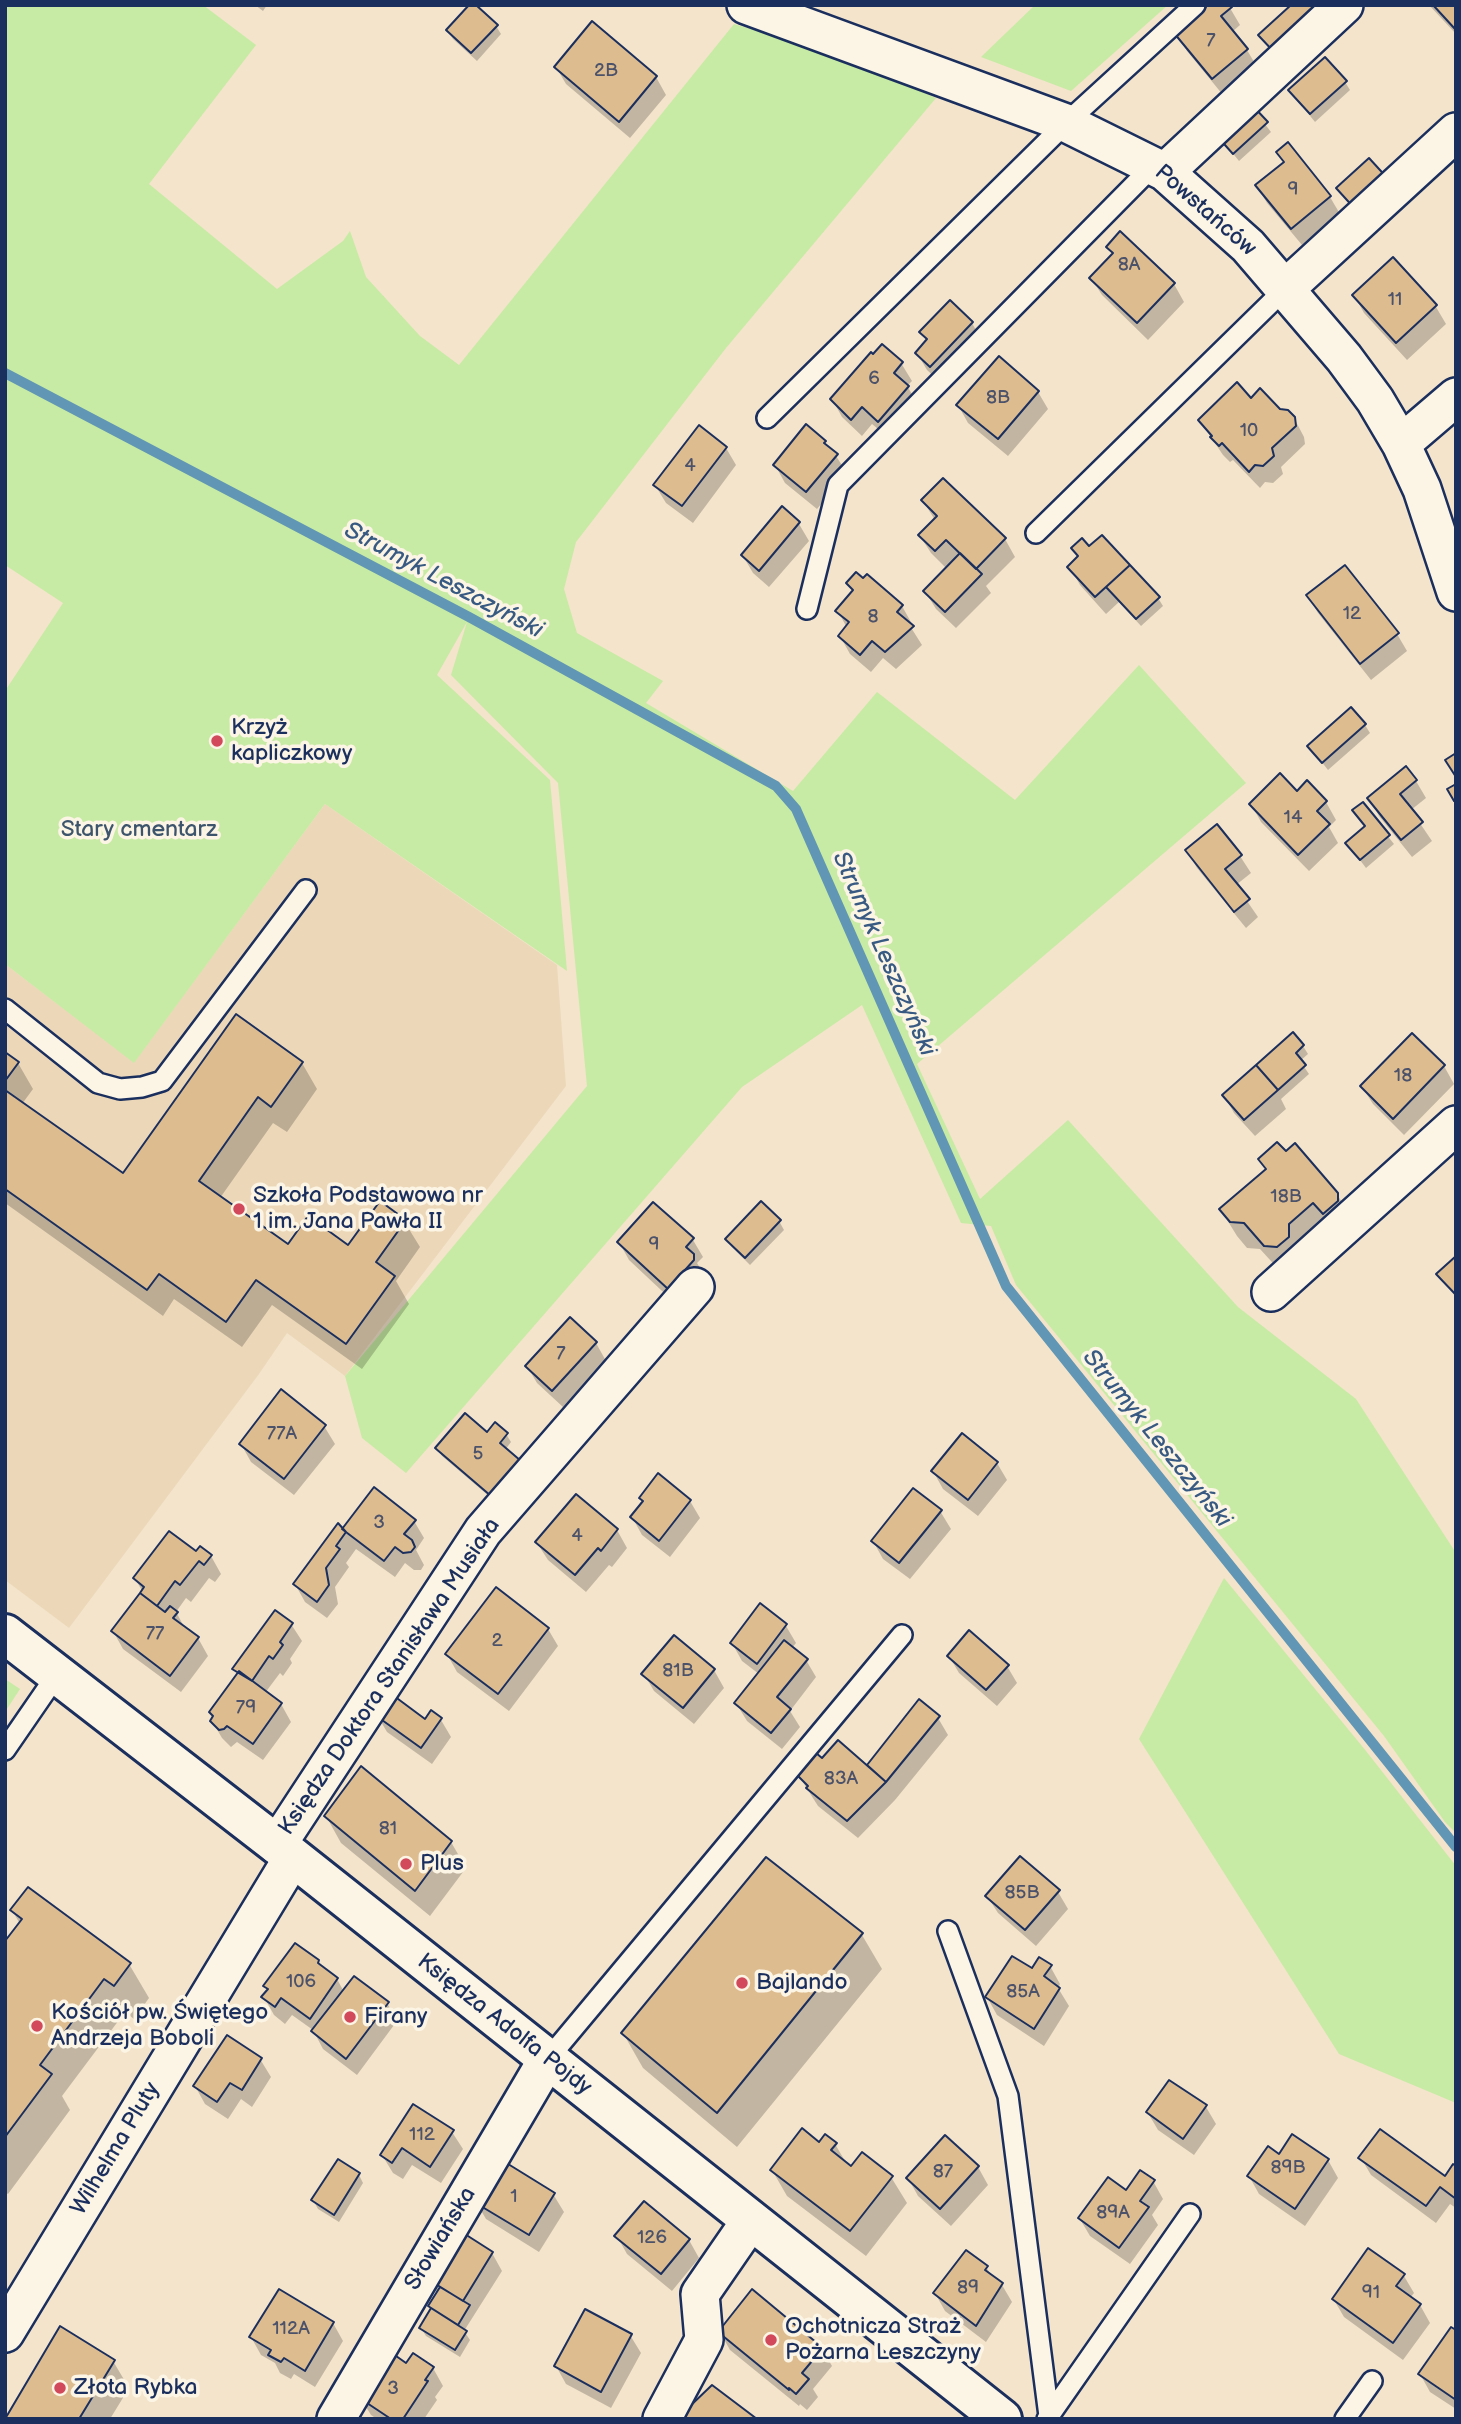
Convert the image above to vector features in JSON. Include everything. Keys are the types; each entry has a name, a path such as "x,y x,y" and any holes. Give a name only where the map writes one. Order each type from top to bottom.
{"street":[{"name":"Powstańców","path":"746,5 1066,123 1160,168 1248,246 1344,358 1375,400 1401,444 1422,489 1456,592"},
{"path":"1160,168 1344,5"},
{"path":"1286,288 1456,132"},
{"path":"1401,444 1456,397"},
{"path":"1271,1293 1456,1125"},
{"name":"Księdza Doktora Stanisława Musiała","path":"285,1851 483,1531 695,1287"},
{"name":"Księdza Adolfa Pojdy","path":"5,1634 285,1851 1002,2419"},
{"name":"Wilhelma Pluty","path":"8,2323 285,1851"},
{"name":"Słowiańska","path":"335,2419 547,2060"},
{"path":"662,2419 704,2340 700,2294 751,2220"}],"lane":[{"path":"767,418 1066,123 1195,5"},
{"path":"807,609 838,485 1160,168"},
{"path":"1036,533 1286,288"},
{"path":"5,1009 98,1083 120,1089 142,1087 162,1081 306,890"},
{"path":"547,2060 902,1635"},
{"path":"5,1751 58,1673"},
{"path":"948,1931 1008,2096 1048,2418"},
{"path":"1048,2418 1190,2214"},
{"path":"1345,2419 1371,2381"}],"shaded area":[{"name":"Szkoła Podstawowa nr 1 im. Jana Pawła II","path":"325,804 557,965 566,1086 345,1376 287,1333 69,1628 5,1580 5,964 134,1062"}],"green space":[{"name":"Stary cmentarz","path":"5,5 203,5 256,45 149,184 277,289 343,241 350,231 366,277 420,336 459,365 734,24 832,53 936,98 726,348 576,542 564,589 577,633 663,681 646,703 793,791 877,692 1015,800 1139,665 1246,783 917,1064 980,1199 1068,1120 1238,1307 1356,1399 1456,1553 1456,1833 1445,1822 1384,1736 1016,1285 991,1226 961,1223 862,1005 742,1087 406,1473 362,1438 345,1376 587,1086 558,783 451,675 467,622 437,675 550,780 567,971 325,804 134,1063 5,964 5,691 63,603 5,565"},
{"path":"1035,5 1168,5 1071,91 981,57"},
{"path":"1224,1578 1456,1866 1456,2103 1339,2054 1139,1739"},
{"path":"5,1679 20,1689 5,1712"}],"building":[{"path":"469,5 476,5 498,25 471,53 446,30"},
{"path":"1208,5 1232,7 1221,16 1248,49 1212,79 1174,33"},
{"path":"1291,5 1326,5 1275,53 1258,35"},
{"path":"1433,5 1456,5 1455,29"},
{"path":"592,21 657,76 619,122 554,67"},
{"path":"1325,57 1347,81 1310,114 1288,90"},
{"path":"1251,104 1268,122 1233,154 1216,135"},
{"path":"1288,142 1331,196 1291,229 1255,185 1284,162 1276,152"},
{"path":"1369,158 1390,181 1356,210 1336,188"},
{"path":"1120,231 1175,283 1137,323 1089,278 1113,253 1106,247"},
{"path":"1393,257 1437,305 1396,343 1352,295"},
{"path":"950,300 973,322 930,367 915,353 927,339 919,332"},
{"path":"882,344 903,362 894,373 909,386 878,422 862,407 851,420 830,399 871,352 873,354"},
{"path":"999,356 1039,391 998,439 956,405"},
{"path":"1237,382 1251,398 1260,388 1280,409 1288,410 1295,417 1296,426 1272,448 1274,456 1263,466 1255,465 1249,472 1222,443 1219,446 1210,437 1212,436 1198,420"},
{"path":"806,424 838,454 806,492 773,465"},
{"path":"699,425 727,447 682,506 653,485"},
{"path":"943,478 1006,538 976,569 946,540 935,551 918,535 937,516 921,500"},
{"path":"782,506 800,522 759,571 741,555"},
{"path":"1102,535 1130,565 1095,597 1067,567 1078,556 1071,548 1082,538 1089,546"},
{"path":"960,553 982,574 945,612 923,591"},
{"path":"1130,565 1160,597 1136,619 1106,587"},
{"path":"1345,565 1399,633 1360,664 1306,595"},
{"path":"856,572 863,578 867,574 903,605 897,612 914,626 885,652 872,641 860,655 838,636 849,622 835,611 853,590 846,583"},
{"path":"1351,707 1366,724 1322,763 1307,746"},
{"path":"1456,753 1456,777 1445,760"},
{"path":"1406,766 1417,780 1400,794 1423,822 1401,840 1367,798"},
{"path":"1280,773 1297,791 1307,780 1327,801 1317,811 1330,824 1298,855 1249,804"},
{"path":"1456,784 1456,800 1454,801 1447,789"},
{"path":"1363,802 1390,835 1360,860 1345,843 1365,826 1352,810"},
{"path":"1217,824 1242,855 1225,869 1250,899 1234,912 1185,850"},
{"path":"236,1014 303,1062 271,1107 258,1097 199,1181 288,1244 308,1216 348,1245 380,1201 406,1220 376,1262 395,1276 346,1344 256,1280 226,1322 159,1274 147,1290 5,1189 5,1090 123,1173"},
{"path":"1293,1032 1304,1045 1296,1053 1306,1065 1278,1090 1256,1065"},
{"path":"1412,1033 1445,1065 1393,1119 1360,1086"},
{"path":"5,1052 19,1062 5,1081"},
{"path":"1256,1065 1278,1090 1244,1120 1222,1095"},
{"path":"1277,1142 1286,1151 1295,1143 1338,1193 1338,1201 1323,1214 1313,1203 1289,1224 1289,1237 1277,1247 1264,1246 1244,1223 1230,1222 1219,1209 1266,1169 1258,1159"},
{"path":"761,1201 781,1220 745,1258 725,1239"},
{"path":"653,1202 694,1238 686,1247 694,1254 694,1260 668,1289 617,1242"},
{"path":"1456,1256 1456,1295 1436,1274"},
{"path":"570,1317 597,1342 552,1391 525,1366"},
{"path":"281,1389 326,1425 284,1479 239,1444"},
{"path":"465,1413 487,1432 495,1422 508,1433 500,1443 521,1461 491,1496 435,1448"},
{"path":"962,1433 998,1462 968,1500 931,1471"},
{"path":"658,1473 691,1500 659,1541 630,1517 643,1501 639,1498"},
{"path":"374,1487 416,1520 404,1534 412,1540 415,1547 411,1552 403,1553 395,1547 384,1561 342,1529"},
{"path":"913,1488 942,1510 899,1563 871,1541"},
{"path":"576,1494 618,1529 601,1551 598,1548 575,1575 535,1542"},
{"path":"338,1523 346,1532 336,1546 340,1549 326,1568 329,1585 317,1602 293,1584"},
{"path":"169,1531 196,1551 200,1546 212,1555 204,1565 199,1561 180,1585 175,1581 157,1606 140,1593 144,1587 133,1578"},
{"path":"496,1587 549,1628 498,1694 445,1654"},
{"path":"140,1593 165,1612 170,1606 178,1612 173,1618 199,1637 170,1676 111,1631"},
{"path":"760,1603 787,1624 757,1664 730,1643"},
{"path":"275,1610 293,1623 280,1642 283,1645 273,1659 269,1656 252,1681 232,1669"},
{"path":"969,1630 1009,1665 986,1690 947,1656"},
{"path":"674,1635 715,1669 683,1708 641,1674"},
{"path":"784,1640 808,1659 777,1697 791,1709 771,1733 734,1703"},
{"path":"239,1671 282,1703 253,1744 227,1726 219,1730 210,1721 213,1716 209,1712"},
{"path":"390,1693 425,1719 431,1710 442,1718 421,1748 375,1715"},
{"path":"919,1699 940,1716 886,1782 867,1765"},
{"path":"838,1740 886,1782 847,1821 806,1788 808,1786 797,1775 816,1753 822,1758"},
{"path":"361,1766 452,1841 415,1891 324,1816"},
{"path":"1020,1856 1060,1890 1025,1930 985,1896"},
{"name":"Bajlando","path":"766,1857 863,1933 717,2113 621,2033"},
{"name":"Kościół pw. Świętego Andrzeja Boboli","path":"28,1887 131,1963 114,1986 104,1979 40,2065 52,2074 5,2137 5,1941 22,1919 10,1910"},
{"path":"295,1943 338,1978 310,2019 281,1998 275,2007 261,1997 268,1989 263,1986"},
{"path":"1012,1956 1032,1968 1039,1957 1052,1965 1044,1976 1060,1988 1034,2029 985,1997"},
{"name":"Firany","path":"354,1976 389,2002 346,2059 311,2031"},
{"path":"227,2035 262,2058 242,2090 230,2083 217,2102 193,2086"},
{"path":"1169,2080 1207,2105 1183,2139 1146,2112"},
{"path":"413,2104 454,2130 430,2167 402,2148 392,2163 380,2155"},
{"path":"802,2128 819,2142 825,2134 837,2143 831,2150 851,2166 862,2152 893,2176 850,2231 770,2170"},
{"path":"1380,2129 1445,2176 1453,2164 1456,2166 1456,2199 1440,2187 1426,2206 1358,2158"},
{"path":"1292,2134 1329,2159 1295,2209 1247,2176 1268,2146 1279,2154"},
{"path":"945,2135 979,2166 940,2209 906,2178"},
{"path":"338,2159 360,2173 334,2215 311,2200"},
{"path":"500,2159 555,2193 529,2235 474,2202"},
{"path":"1140,2170 1155,2180 1140,2201 1149,2207 1119,2248 1078,2218 1108,2177 1126,2190"},
{"path":"644,2201 690,2239 661,2274 614,2236"},
{"path":"457,2229 493,2252 463,2301 426,2278"},
{"path":"1368,2248 1405,2274 1396,2286 1421,2304 1393,2343 1332,2299"},
{"path":"966,2250 988,2266 985,2270 1003,2283 976,2326 933,2293"},
{"path":"440,2287 470,2305 458,2325 428,2306"},
{"path":"279,2289 334,2322 305,2371 284,2358 281,2362 268,2355 271,2350 249,2337"},
{"name":"Ochotnicza Straż Pożarna Leszczyny","path":"752,2289 823,2348 802,2373 809,2379 796,2394 718,2332"},
{"path":"431,2308 467,2331 455,2350 419,2328"},
{"path":"585,2309 632,2334 601,2392 554,2366"},
{"name":"Złota Rybka","path":"60,2326 115,2360 79,2419 5,2419"},
{"path":"1451,2327 1456,2330 1456,2400 1418,2374"},
{"path":"389,2351 406,2363 413,2353 434,2367 403,2419 391,2419 358,2397"},
{"path":"712,2385 757,2419 684,2419 687,2409"}],"waterway":[{"name":"Strumyk Leszczyński","path":"5,373 469,617 776,786 796,809 1006,1286 1456,1847"}],"place":[{"name":"Krzyż kapliczkowy","path":"217,741"},
{"name":"Szkoła Podstawowa nr 1 im. Jana Pawła II","path":"239,1209"},
{"name":"Plus","path":"406,1864"},
{"name":"Bajlando","path":"742,1983"},
{"name":"Firany","path":"350,2017"},
{"name":"Kościół pw. Świętego Andrzeja Boboli","path":"37,2026"},
{"name":"Ochotnicza Straż Pożarna Leszczyny","path":"771,2340"},
{"name":"Złota Rybka","path":"60,2388"}]}
